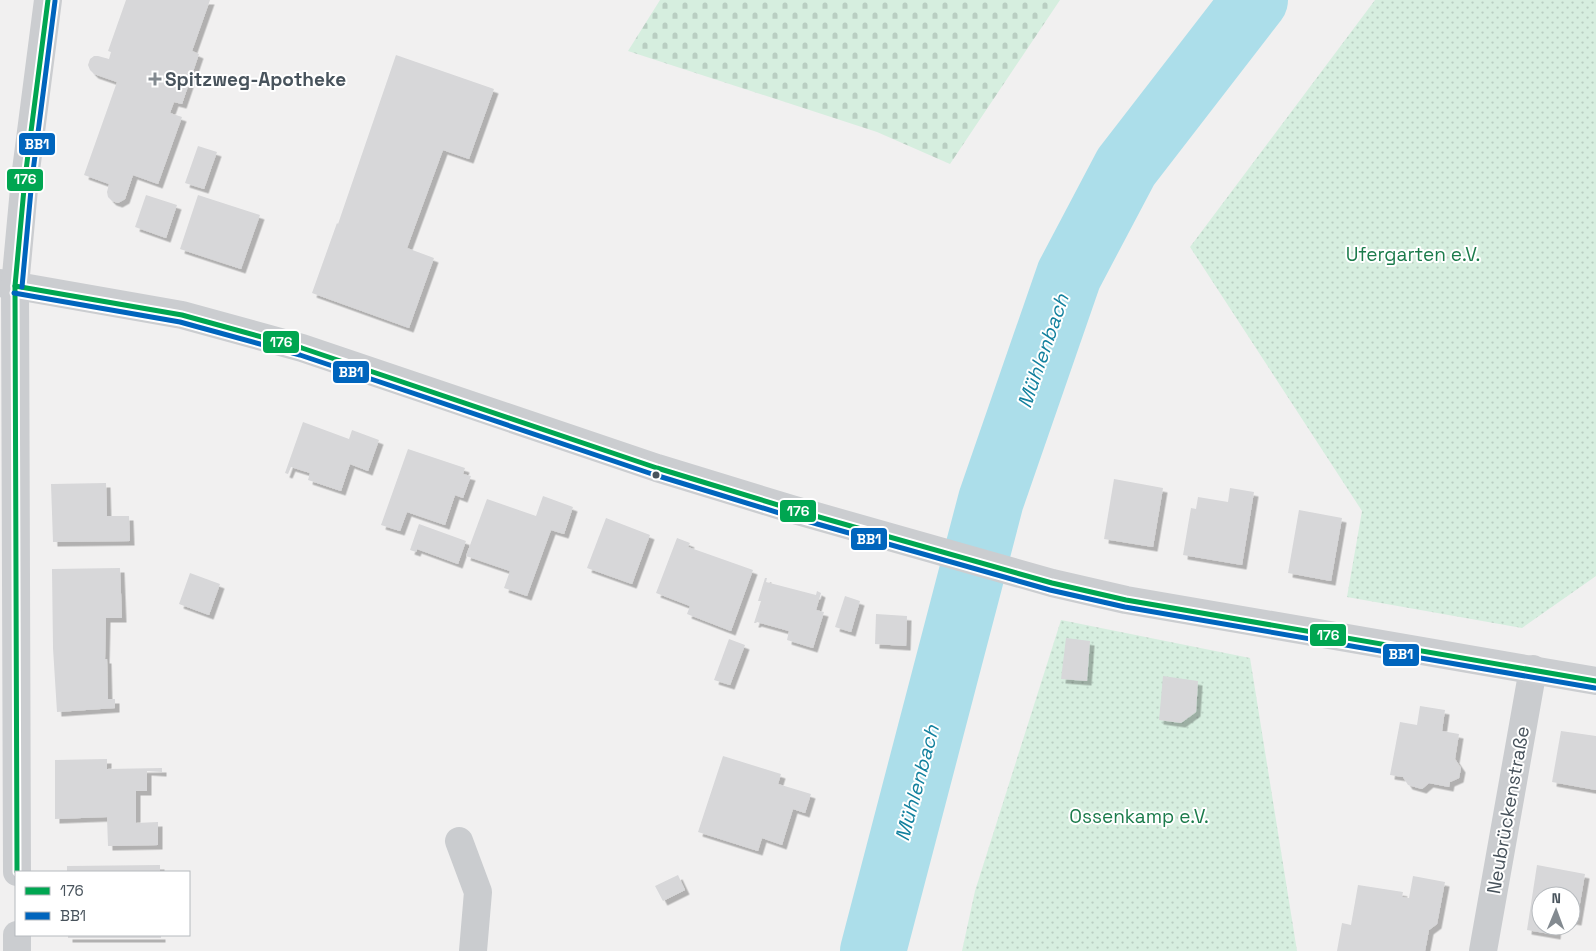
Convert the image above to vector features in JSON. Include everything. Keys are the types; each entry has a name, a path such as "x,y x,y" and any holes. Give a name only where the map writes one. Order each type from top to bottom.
{"street":[{"path":"17,871 8,284 25,178 48,0"},
{"path":"8,284 182,315 302,348 657,468 892,538 1052,583 1126,600 1596,681"},
{"name":"Neubrückenstraße","path":"1483,951 1533,669"},
{"path":"459,840 478,892 473,951"},
{"path":"17,936 17,951"}],"green space":[{"path":"660,0 1060,0 950,164 877,132 628,51"},
{"name":"Ufergarten e.V.","path":"1375,0 1596,0 1596,576 1522,628 1347,597 1362,511 1190,247"},
{"name":"Ossenkamp e.V.","path":"1061,620 1250,658 1297,951 962,951 975,891"}],"building":[{"path":"126,0 210,0 192,51 199,54 182,104 174,102 170,113 182,117 158,184 133,175 125,199 118,203 108,197 109,184 84,175 117,82 94,74 88,65 90,59 94,56 109,59 111,52 108,51"},
{"path":"396,55 494,89 469,159 443,150 407,248 434,258 409,328 312,293 338,224"},
{"path":"198,146 217,152 204,189 185,183"},
{"path":"146,195 177,205 166,238 135,227"},
{"path":"198,195 260,215 241,269 180,249"},
{"path":"303,422 349,439 352,430 379,440 368,471 350,464 341,491 308,480 310,473 291,467 288,474 285,473"},
{"path":"408,449 465,468 463,474 471,476 463,498 455,495 445,525 407,512 400,531 381,525"},
{"path":"1114,479 1163,488 1153,547 1104,539"},
{"path":"106,483 107,516 129,516 130,541 53,542 51,484"},
{"path":"1230,488 1254,492 1242,565 1183,555 1191,508 1196,509 1198,497 1228,502"},
{"path":"543,496 573,507 564,534 551,530 527,596 504,588 510,571 466,556 487,499 536,516"},
{"path":"1299,510 1342,518 1331,581 1288,573"},
{"path":"606,518 650,535 632,584 587,568"},
{"path":"419,524 466,541 458,564 417,549 416,552 410,550"},
{"path":"677,538 690,543 688,547 753,570 731,631 687,614 690,606 656,593"},
{"path":"120,568 122,618 106,618 105,659 107,659 108,699 115,699 115,708 57,712 53,648 52,569"},
{"path":"190,573 220,584 209,615 179,604"},
{"path":"765,578 767,578 766,582 816,595 817,591 821,593 816,610 824,612 813,648 787,640 789,631 757,622 754,623 761,601 758,601"},
{"path":"845,596 860,601 851,632 835,627"},
{"path":"876,614 907,616 906,646 875,644"},
{"path":"1066,638 1090,641 1087,681 1061,679"},
{"path":"729,639 745,645 730,685 714,680"},
{"path":"1163,676 1198,681 1196,712 1181,723 1159,720"},
{"path":"1420,706 1445,710 1442,731 1459,734 1455,759 1461,768 1459,778 1450,782 1449,787 1429,783 1422,789 1408,785 1403,777 1390,775 1400,722 1417,725"},
{"path":"1561,731 1596,736 1596,790 1552,782"},
{"path":"723,756 781,774 778,784 811,794 805,813 793,809 782,845 762,838 758,851 698,832"},
{"path":"107,759 107,769 162,768 162,772 147,771 147,791 136,791 136,823 158,822 158,845 108,846 107,817 55,819 55,760"},
{"path":"160,865 160,871 67,871 67,866"},
{"path":"1537,865 1585,874 1581,898 1581,886 1534,886"},
{"path":"678,875 685,890 663,901 655,886"},
{"path":"1413,876 1445,882 1437,924 1429,930 1425,951 1337,951 1342,923 1351,925 1358,885 1403,892 1402,897 1409,898"},
{"path":"1531,904 1531,931 1527,930"},
{"path":"68,936 161,936 161,938 68,938"}],"waterway":[{"name":"Mühlenbach","path":"873,951 991,500 1069,275 1126,167 1255,0"}],"transit line":[{"name":"176","path":"17,871 15,286 25,178 48,0"},
{"name":"BB1","path":"22,287 32,179 55,1"},
{"name":"176","path":"15,286 182,315 302,348 657,468 791,509 1052,583 1126,600 1596,681"},
{"name":"BB1","path":"14,293 180,322 300,355 655,475 789,516 1050,590 1125,607 1595,688"}],"place":[{"name":"Spitzweg-Apotheke","path":"155,79"}]}
